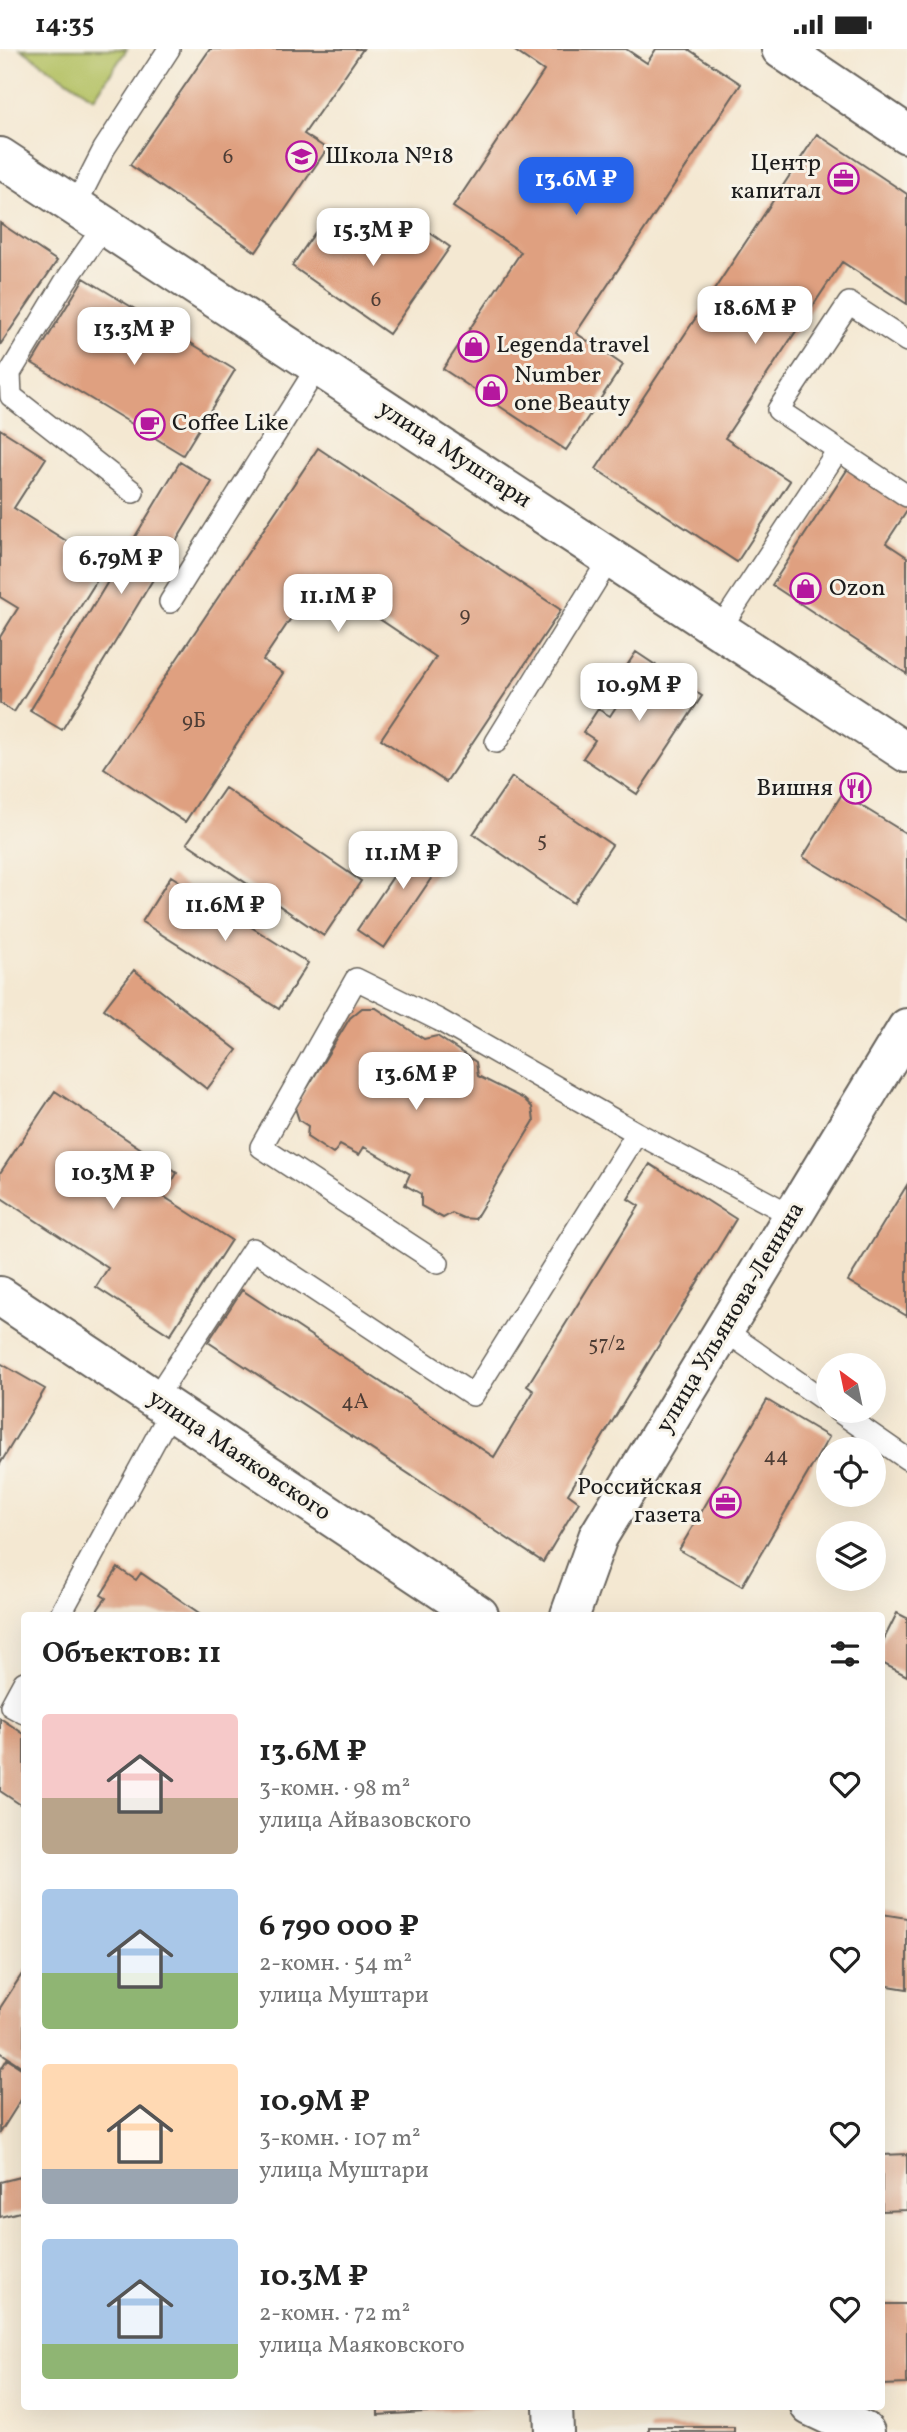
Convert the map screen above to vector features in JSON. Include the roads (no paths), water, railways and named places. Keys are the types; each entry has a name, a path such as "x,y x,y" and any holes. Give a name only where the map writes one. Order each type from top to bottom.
{"street":[{"path":"781,49 907,134"},
{"name":"улица Муштари","path":"0,157 907,753"},
{"name":"улица Ульянова-Ленина","path":"571,1612 598,1537 907,1028"},
{"name":"улица Маяковского","path":"0,1296 474,1612"},
{"path":"554,2410 554,2432"},
{"path":"818,2410 865,2432"}],"lane":[{"path":"133,492 11,396 10,373 65,282 90,216 104,149 169,49"},
{"path":"907,341 849,303 778,410 907,496"},
{"path":"170,602 318,366"},
{"path":"719,630 838,450"},
{"path":"496,742 610,558"},
{"path":"438,1263 261,1147 356,979 439,1020 637,1133 793,1216"},
{"path":"61,1612 163,1405 253,1249 473,1395 637,1133"},
{"path":"724,1330 816,1395"},
{"path":"855,1423 907,1459"},
{"path":"21,1688 11,1706 21,1711"}],"place":[{"name":"Школа №18","path":"302,157"},
{"name":"Центр капитал","path":"844,178"},
{"name":"Legenda travel","path":"473,346"},
{"name":"Number one Beauty","path":"491,390"},
{"name":"Coffee Like","path":"149,424"},
{"name":"Ozon","path":"806,589"},
{"name":"Вишня","path":"856,789"},
{"name":"Российская газета","path":"725,1502"}]}
